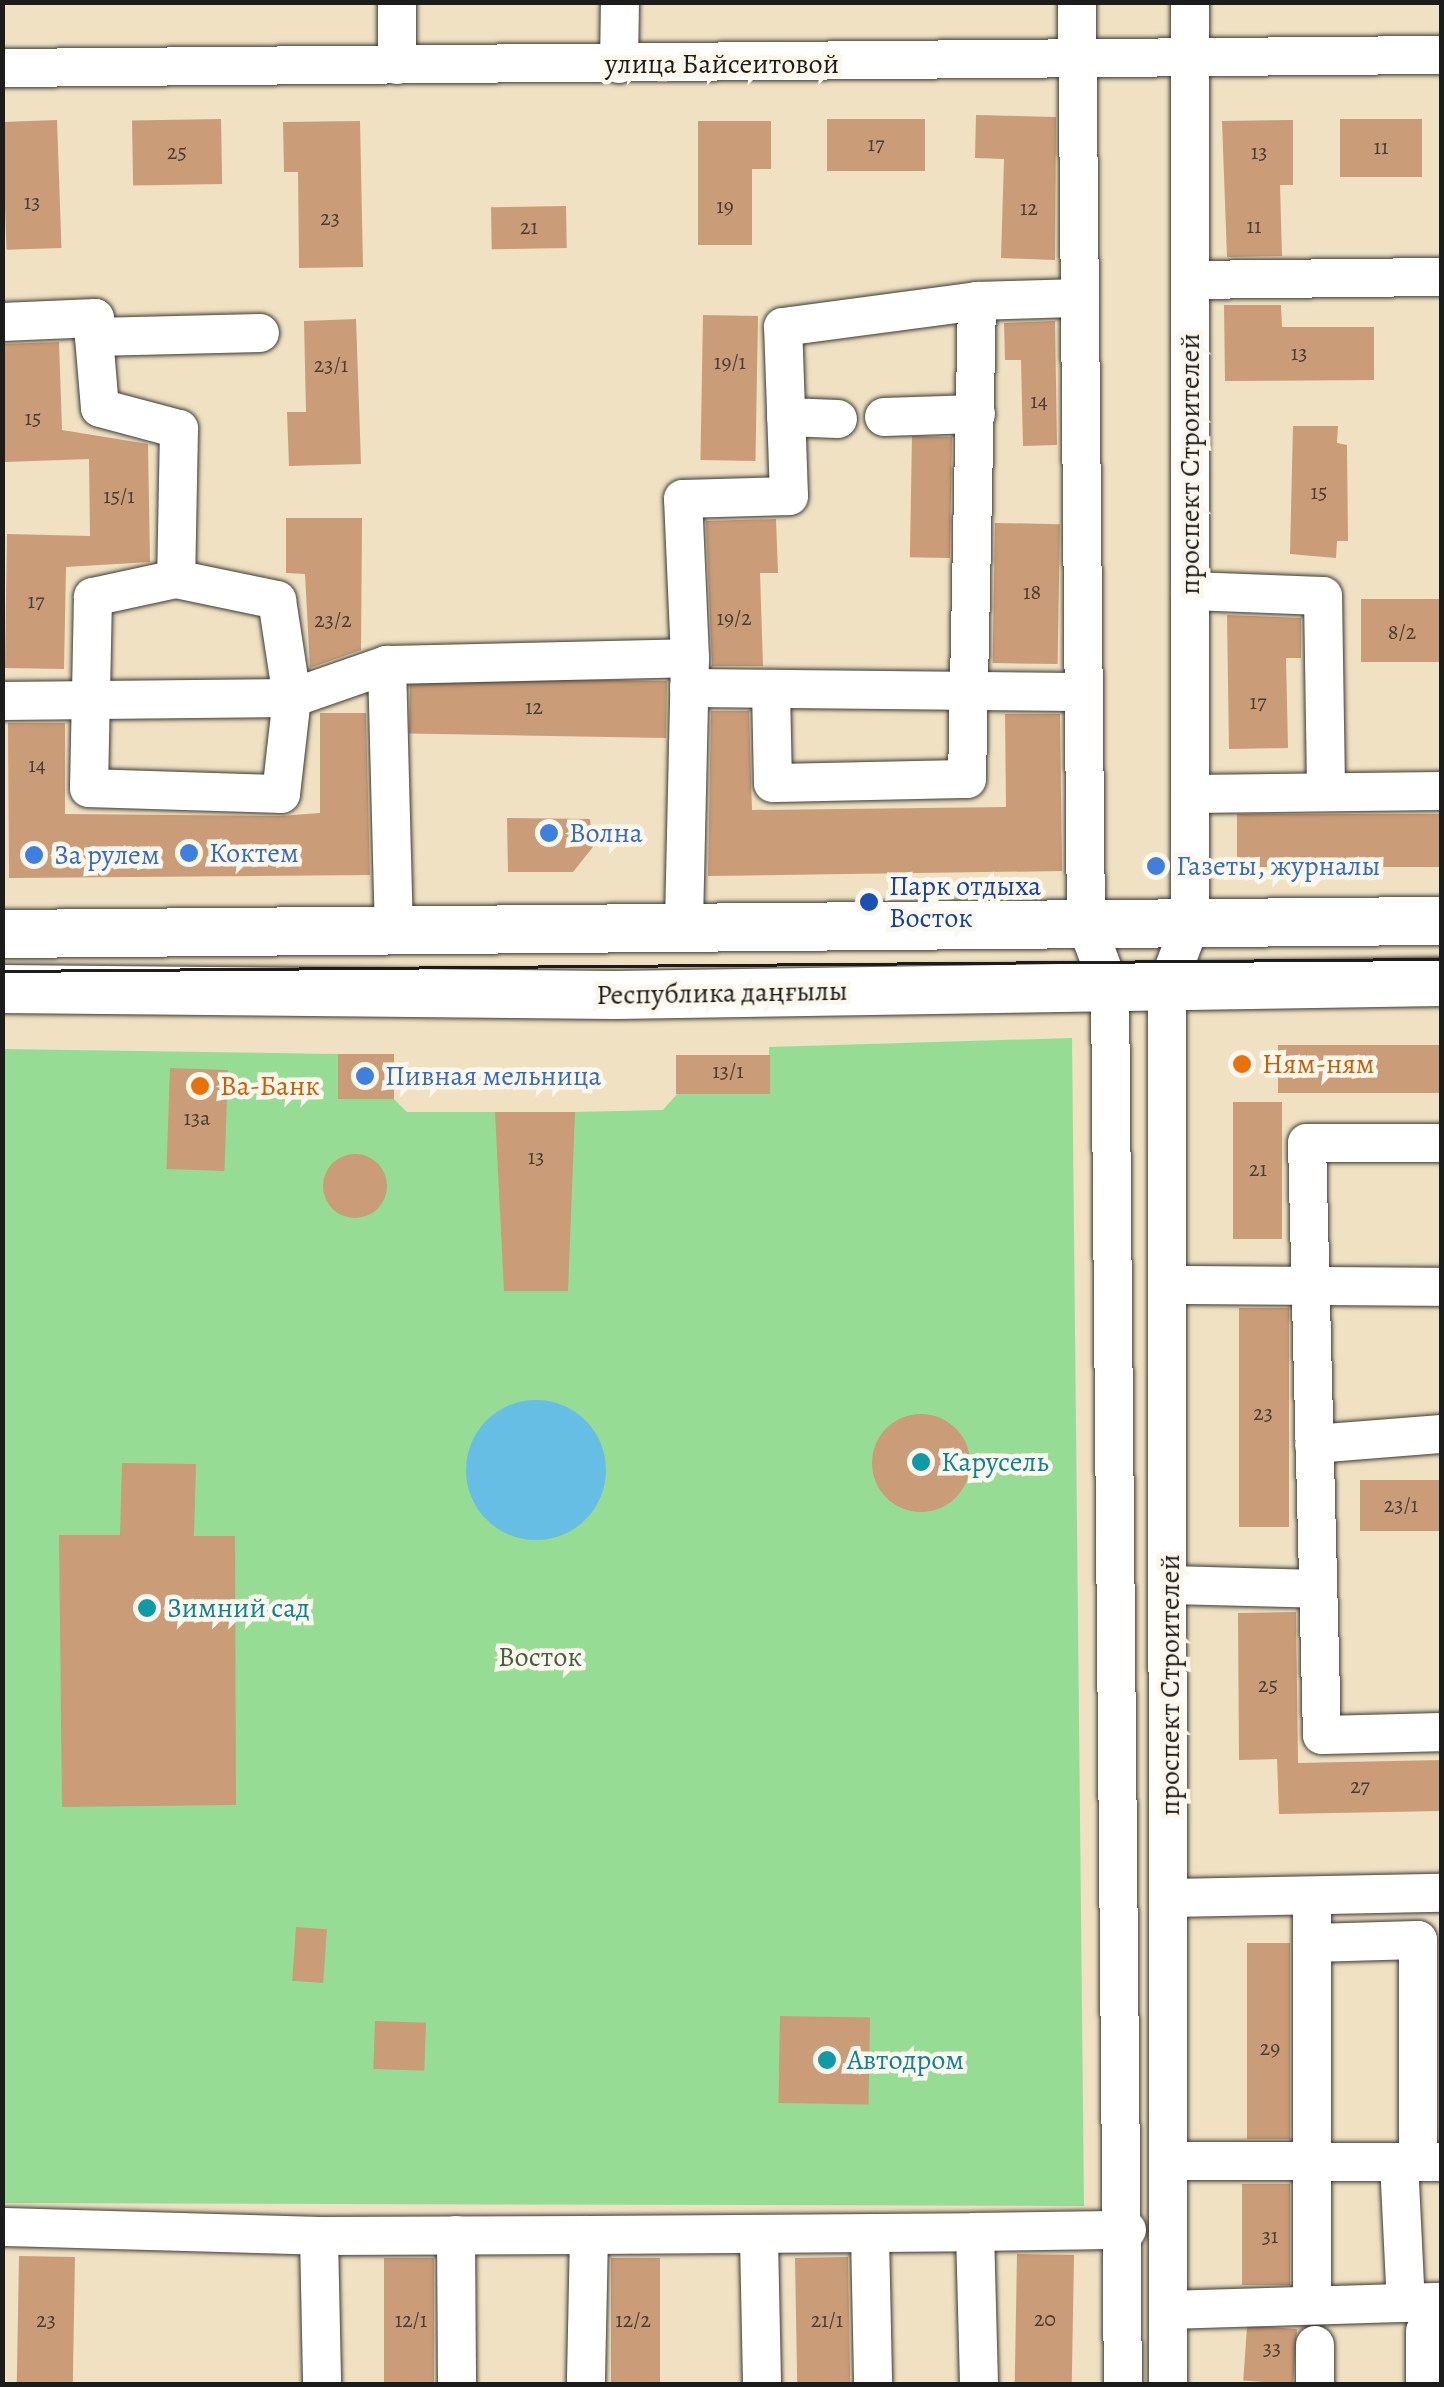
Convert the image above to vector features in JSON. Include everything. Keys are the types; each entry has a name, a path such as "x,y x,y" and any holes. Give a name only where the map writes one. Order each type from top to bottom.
{"main road":[{"path":"2,934 1442,920"},
{"name":"Республика даңғылы","path":"2,989 615,995 1442,982"}],"street":[{"path":"397,2 397,65"},
{"path":"620,2 620,64"},
{"path":"1077,2 1079,692 1086,924"},
{"name":"проспект Строителей","path":"1190,2 1190,925"},
{"name":"улица Байсеитовой","path":"2,68 1078,62 1442,55"},
{"path":"1190,280 1442,276"},
{"path":"684,930 690,673 684,499 789,496 783,328 977,302 1080,298"},
{"path":"771,689 773,783 967,779 973,691 977,302"},
{"path":"2,322 95,318 100,408 180,429 176,579"},
{"path":"94,337 260,333"},
{"path":"884,417 976,414"},
{"path":"786,417 838,419"},
{"path":"176,579 277,600 292,698 281,794 90,788 96,700 93,598 176,579"},
{"path":"1190,590 1323,596 1326,792"},
{"path":"2,701 292,698 387,665 690,673 771,689 1079,692"},
{"path":"387,665 394,933"},
{"path":"1190,794 1442,790"},
{"name":"проспект Строителей","path":"1086,924 1110,988 1127,2230 1123,2384"},
{"path":"1167,986 1190,925"},
{"name":"проспект Строителей","path":"1167,986 1171,1898 1168,2384"},
{"path":"1442,1143 1307,1144 1322,1734 1442,1732"},
{"path":"1170,1285 1310,1283 1442,1287"},
{"path":"1314,1444 1442,1434"},
{"path":"1170,1585 1318,1589"},
{"path":"1171,1898 1442,1893"},
{"path":"1312,1896 1312,2287"},
{"path":"1312,1942 1418,1940 1425,2384"},
{"path":"1170,2161 1419,2162"},
{"path":"2,2227 318,2236 760,2238 1127,2230"},
{"path":"975,2232 979,2384"},
{"path":"456,2235 457,2384"},
{"path":"586,2384 589,2235"},
{"path":"870,2235 873,2384"},
{"path":"318,2236 322,2384"},
{"path":"760,2238 762,2384"},
{"path":"1170,2310 1424,2312"},
{"path":"1314,2384 1315,2345"}],"green space":[{"name":"Восток","path":"1072,1038 1084,2206 3,2203 3,1049 338,1054 338,1099 393,1098 407,1112 575,1112 663,1110 677,1094 769,1094 769,1047"}],"water":[{"path":"536,1400 563,1405 585,1421 601,1443 606,1470 601,1497 585,1519 563,1535 536,1540 509,1535 487,1519 471,1497 466,1470 471,1443 487,1421 509,1405"}],"building":[{"path":"976,115 1056,117 1055,260 1001,258 1004,159 975,158"},
{"path":"221,119 222,184 133,186 132,121"},
{"path":"827,119 925,119 925,171 827,171"},
{"path":"1340,119 1422,119 1422,177 1340,177"},
{"path":"57,120 61,248 7,250 2,122"},
{"path":"1293,120 1293,185 1280,185 1282,256 1227,257 1222,121"},
{"path":"360,121 363,267 299,268 298,172 284,172 283,122"},
{"path":"698,121 771,121 771,169 752,169 752,245 698,245"},
{"path":"566,206 567,248 492,249 491,207"},
{"path":"1224,305 1281,305 1282,327 1374,327 1374,380 1225,381"},
{"path":"703,315 758,316 755,461 700,460"},
{"path":"356,319 361,464 289,466 287,412 306,412 304,321"},
{"path":"1055,321 1057,445 1023,446 1021,360 1005,360 1004,323"},
{"path":"59,342 62,430 148,444 150,562 66,567 64,669 5,668 7,534 90,536 89,459 5,462 2,344"},
{"path":"1293,426 1338,426 1337,443 1347,445 1348,541 1337,541 1336,558 1290,554"},
{"path":"912,436 952,437 950,558 910,557"},
{"path":"286,518 362,518 361,650 310,668 305,574 286,573"},
{"path":"776,519 778,573 760,573 763,666 712,666 706,521"},
{"path":"995,523 1060,524 1058,664 993,663"},
{"path":"1361,599 1442,599 1442,662 1361,662"},
{"path":"1227,615 1301,618 1301,658 1286,658 1288,748 1229,749"},
{"path":"410,677 667,681 666,738 409,734"},
{"path":"711,711 749,711 752,810 1006,807 1005,714 1060,714 1062,871 708,876"},
{"path":"320,713 366,713 370,875 9,878 8,723 65,723 65,814 280,816 320,813"},
{"path":"1237,814 1442,814 1442,867 1237,867"},
{"name":"Волна","path":"507,818 590,819 593,847 573,872 508,872"},
{"path":"1278,1045 1442,1045 1442,1093 1278,1093"},
{"name":"Пивная мельница","path":"338,1054 394,1054 394,1099 338,1099"},
{"path":"676,1055 770,1055 770,1094 676,1094"},
{"path":"170,1068 228,1070 224,1171 166,1169"},
{"path":"1233,1102 1282,1102 1282,1239 1233,1239"},
{"path":"495,1112 575,1112 568,1291 504,1291"},
{"path":"355,1154 378,1163 387,1186 378,1209 355,1218 332,1209 323,1186 332,1163"},
{"path":"1239,1308 1289,1308 1289,1527 1239,1527"},
{"name":"Карусель","path":"921,1414 940,1418 955,1429 966,1444 970,1463 966,1482 955,1497 940,1508 921,1512 902,1508 887,1497 876,1482 872,1463 876,1444 887,1429 902,1418"},
{"name":"Зимний сад","path":"122,1463 196,1464 194,1536 235,1536 236,1805 62,1807 59,1535 120,1535"},
{"path":"1360,1480 1442,1480 1442,1531 1360,1531"},
{"path":"1296,1612 1298,1763 1442,1760 1442,1811 1279,1814 1277,1759 1239,1760 1238,1613"},
{"path":"296,1927 327,1929 323,1983 292,1981"},
{"path":"1247,1943 1290,1943 1290,2139 1247,2139"},
{"name":"Автодром","path":"780,2016 870,2018 868,2105 778,2103"},
{"path":"375,2021 426,2023 424,2071 373,2069"},
{"path":"1242,2184 1290,2184 1290,2285 1242,2285"},
{"path":"1017,2254 1074,2255 1072,2384 1015,2384"},
{"path":"19,2256 75,2257 73,2384 17,2384"},
{"path":"848,2257 850,2384 797,2384 795,2258"},
{"path":"384,2258 434,2258 434,2384 384,2384"},
{"path":"611,2258 660,2258 660,2384 611,2384"},
{"path":"1247,2326 1297,2329 1293,2384 1243,2380"}],"tram line":[{"path":"2,971 1442,959"}],"place":[{"name":"Волна","path":"549,833"},
{"name":"Коктем","path":"189,853"},
{"name":"За рулем","path":"34,855"},
{"name":"Газеты, журналы","path":"1156,866"},
{"name":"Парк отдыха Восток","path":"869,902"},
{"name":"Ням-ням","path":"1242,1064"},
{"name":"Пивная мельница","path":"365,1076"},
{"name":"Ва-Банк","path":"200,1086"},
{"name":"Карусель","path":"921,1462"},
{"name":"Зимний сад","path":"147,1608"},
{"name":"Автодром","path":"827,2060"}]}
